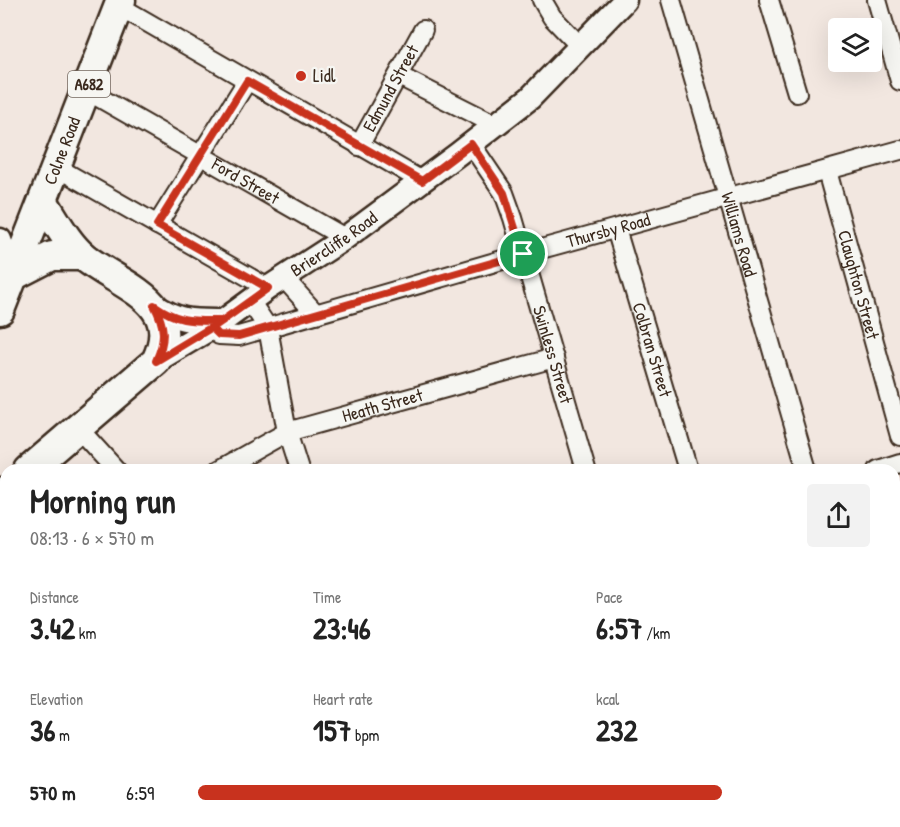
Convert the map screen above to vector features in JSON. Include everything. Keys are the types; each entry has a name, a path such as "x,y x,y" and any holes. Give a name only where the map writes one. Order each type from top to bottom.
{"main road":[{"name":"Colne Road","path":"13,276 120,3"},
{"path":"43,201 82,256 154,305 162,319 163,334 162,347 156,361"},
{"path":"0,310 13,276 51,256 82,256"},
{"name":"Briercliffe Road","path":"32,464 156,361"}],"street":[{"path":"542,0 552,17 581,47"},
{"name":"Briercliffe Road","path":"156,361 217,324 345,238 496,125 530,98 625,0"},
{"name":"Williams Road","path":"671,0 805,464"},
{"path":"769,0 797,93"},
{"path":"877,0 900,81"},
{"path":"120,3 247,81 422,181"},
{"name":"Edmund Street","path":"360,146 423,30"},
{"path":"399,76 496,125"},
{"path":"157,225 247,81"},
{"name":"Ford Street","path":"86,90 345,238"},
{"name":"Swinless Street","path":"471,144 504,193 584,464"},
{"name":"Thursby Road","path":"217,324 219,335 239,336 523,254 900,150"},
{"path":"56,167 267,289 316,314"},
{"name":"Claughton Street","path":"827,171 900,436"},
{"name":"Colbran Street","path":"616,229 686,464"},
{"path":"0,240 13,276"},
{"path":"267,289 268,328 287,432 297,464"},
{"path":"154,305 170,316 188,321 217,324"},
{"name":"Heath Street","path":"230,464 287,432 554,358"},
{"path":"76,427 110,464"}],"place":[{"name":"Lidl","path":"301,76"}],"route":[{"path":"523,254 239,336 219,335 212,328 222,321 188,321 170,316 154,305 162,319 163,334 162,347 156,361 222,321 268,288 157,225 247,81 422,181 471,144 504,193 523,254"}]}
